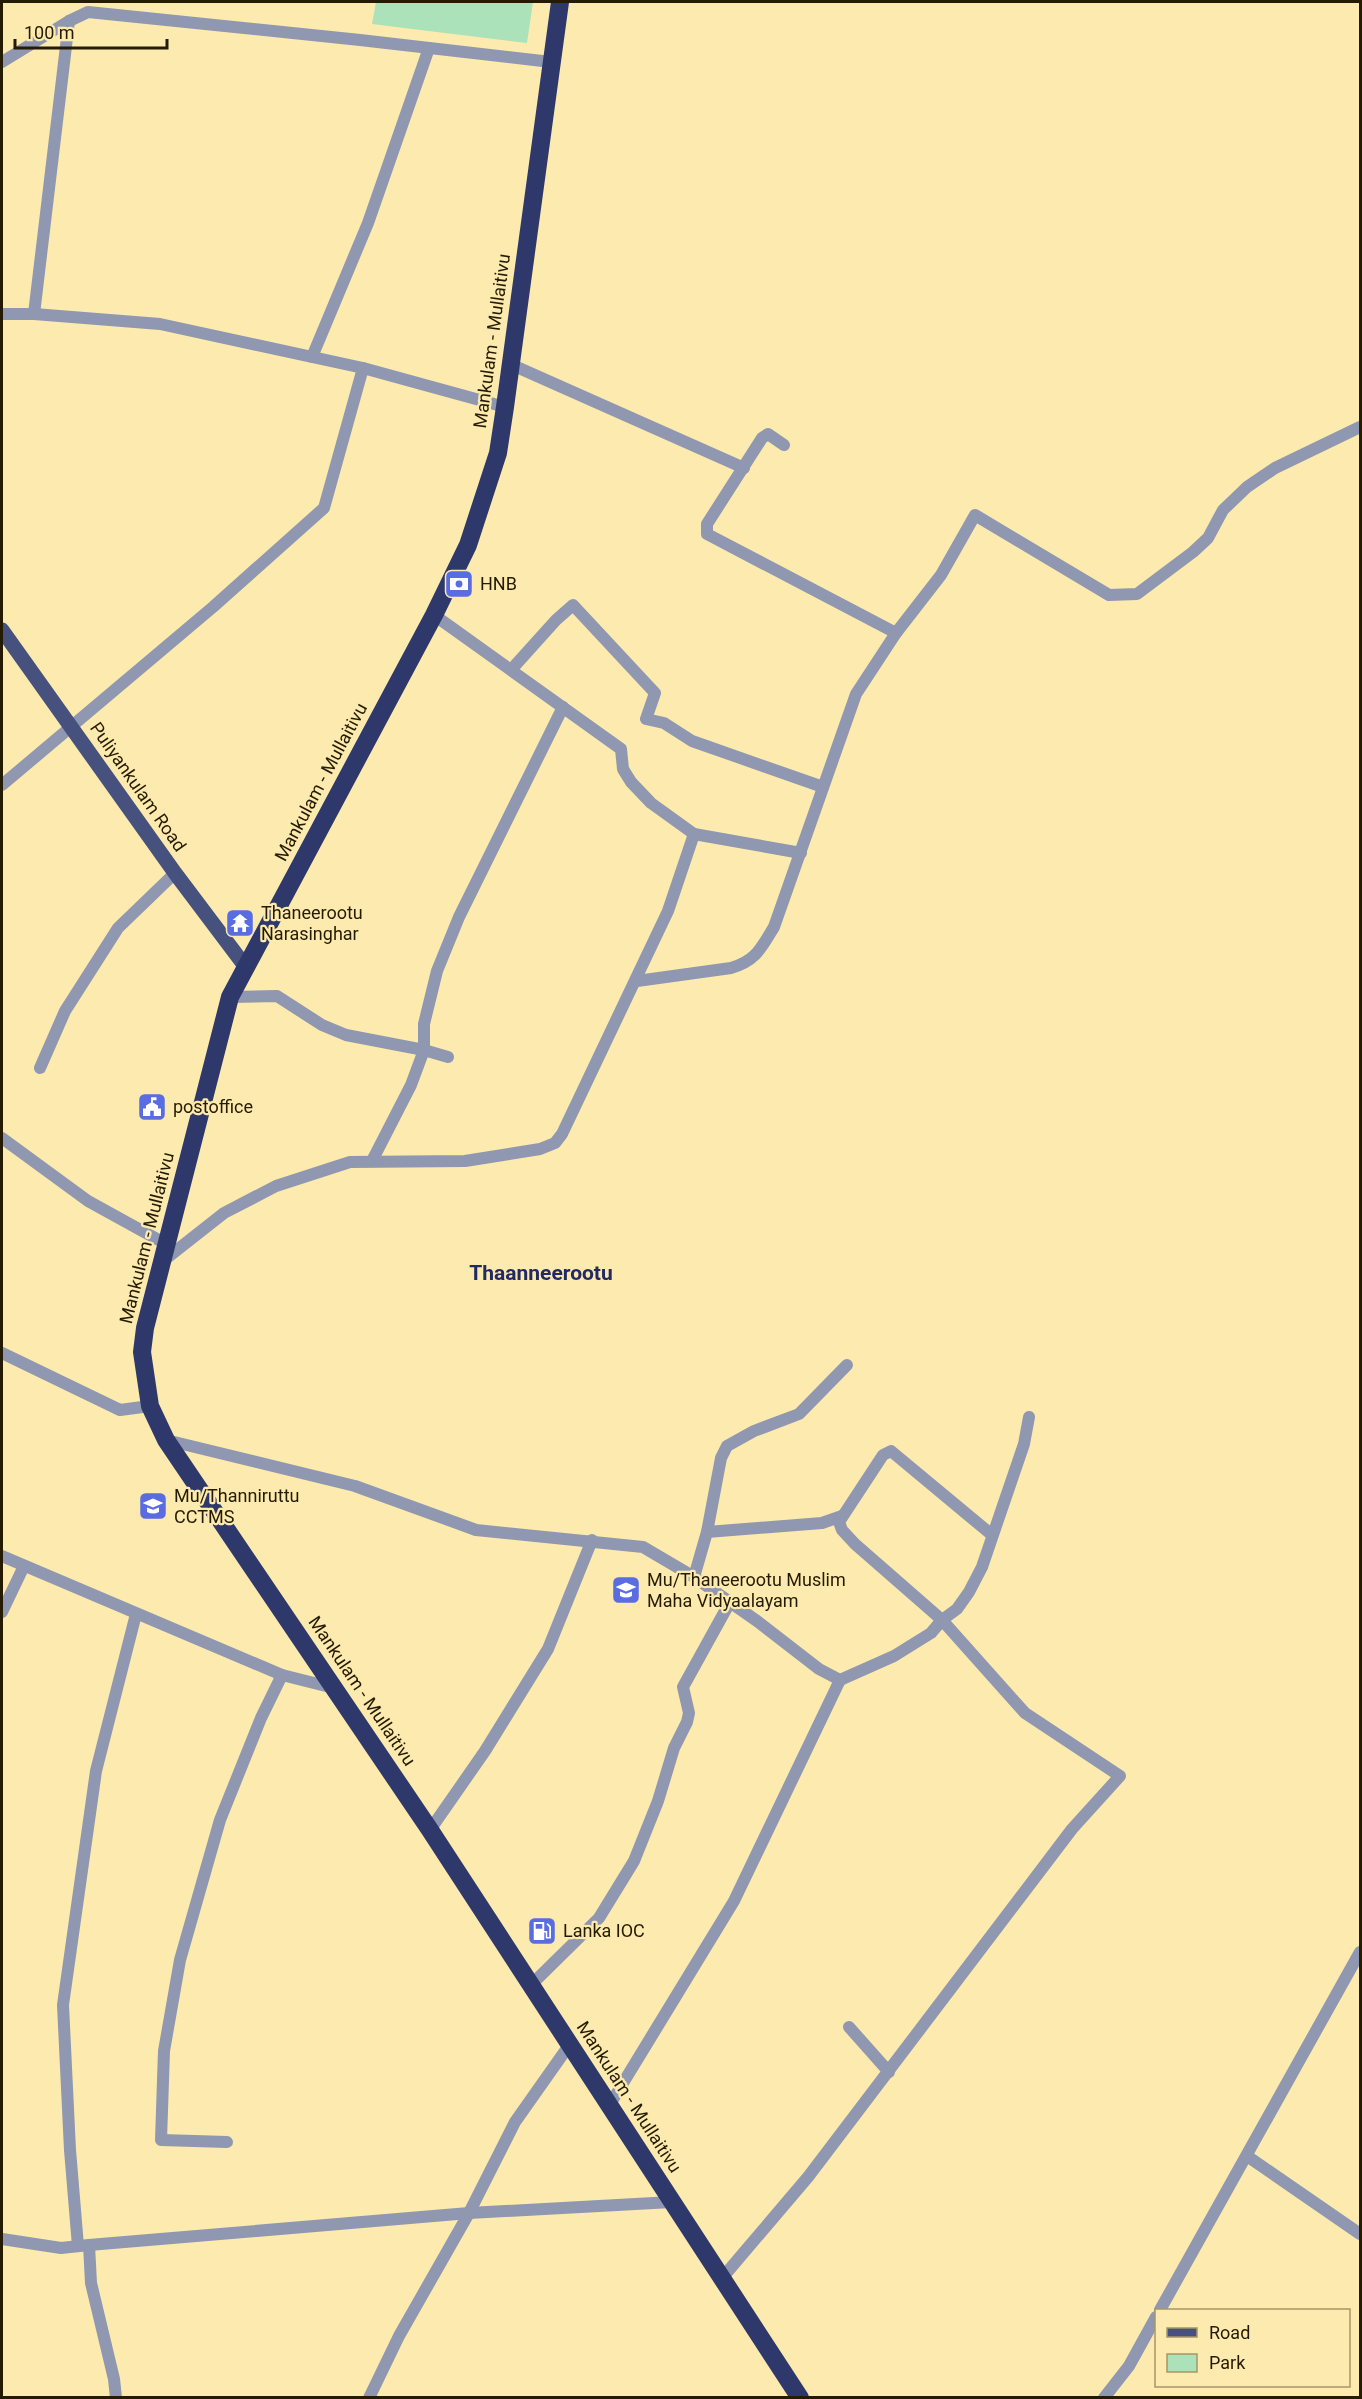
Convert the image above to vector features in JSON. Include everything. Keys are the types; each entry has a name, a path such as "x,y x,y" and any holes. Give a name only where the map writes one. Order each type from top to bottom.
{"highway":[{"name":"Mankulam - Mullaitivu","path":"560,2 498,453 468,545 434,615 230,997 145,1328 142,1352 150,1406 166,1440 430,1830 723,2277 796,2396"}],"main road":[{"name":"Puliyankulam Road","path":"2,630 175,873 245,966"}],"street":[{"path":"2,62 88,12 551,62"},
{"path":"34,314 69,21"},
{"path":"312,357 368,224 429,48"},
{"path":"2,314 34,314 160,324 363,368 505,406"},
{"path":"510,363 744,468"},
{"path":"2,785 213,607 324,508 363,368"},
{"path":"637,981 730,968 745,964 759,952 774,927 856,694 896,633 940,575 975,515 1109,595 1137,594 1208,538 1223,510 1247,487 1275,468 1360,427"},
{"path":"784,445 768,434 762,438 707,524 707,534 896,633"},
{"path":"511,670 556,620 573,605 655,693 646,719 664,723 692,741 823,787"},
{"path":"434,615 621,749 623,768 631,782 651,803 694,834 801,853"},
{"path":"372,1161 411,1085 424,1050 424,1024 437,971 459,917 563,707"},
{"path":"162,1262 224,1213 276,1186 350,1162 465,1161 540,1149 555,1143 562,1134 669,911 694,834"},
{"path":"40,1068 65,1011 118,928 175,873"},
{"path":"230,997 277,996 322,1025 346,1035 448,1057"},
{"path":"2,1138 88,1201 166,1244"},
{"path":"2,1353 120,1410 150,1406"},
{"path":"694,1578 707,1532 721,1458 726,1446 754,1431 799,1414 847,1365"},
{"path":"609,2106 734,1901 840,1680 894,1656 931,1633 942,1620 957,1609 969,1592 982,1567 1024,1444 1029,1417"},
{"path":"166,1440 355,1486 476,1530 643,1547 730,1602 819,1669 840,1680"},
{"path":"723,2277 808,2177 1072,1829 1120,1776 1025,1713 942,1620 855,1544 842,1530 839,1521 883,1455 891,1451 992,1535"},
{"path":"707,1532 822,1523 842,1516"},
{"path":"430,1830 485,1751 548,1649 592,1540"},
{"path":"2,1556 282,1675 335,1688"},
{"path":"2,1612 24,1566"},
{"path":"531,1985 599,1918 634,1861 658,1801 674,1748 687,1722 688,1713 683,1687 730,1602"},
{"path":"116,2397 114,2379 91,2283 70,2150 63,2005 96,1771 136,1614"},
{"path":"227,2142 161,2140 164,2051 180,1960 220,1820 261,1718 282,1675"},
{"path":"1161,2309 1360,1952"},
{"path":"849,2026 889,2072"},
{"path":"369,2397 399,2336 468,2213 515,2122 570,2044"},
{"path":"1247,2156 1360,2234"},
{"path":"2,2240 61,2248 468,2213 672,2202"},
{"path":"1104,2397 1129,2366 1155,2319"}],"green space":[{"path":"376,2 533,2 527,43 372,24"}],"place":[{"name":"HNB","path":"459,584"},
{"name":"Thaneerootu Narasinghar","path":"240,923"},
{"name":"postoffice","path":"152,1107"},
{"name":"Mu/Thanniruttu CCTMS","path":"153,1506"},
{"name":"Mu/Thaneerootu Muslim Maha Vidyaalayam","path":"626,1590"},
{"name":"Lanka IOC","path":"542,1931"}],"district":[{"name":"Thaanneerootu","path":"541,1273"}]}
